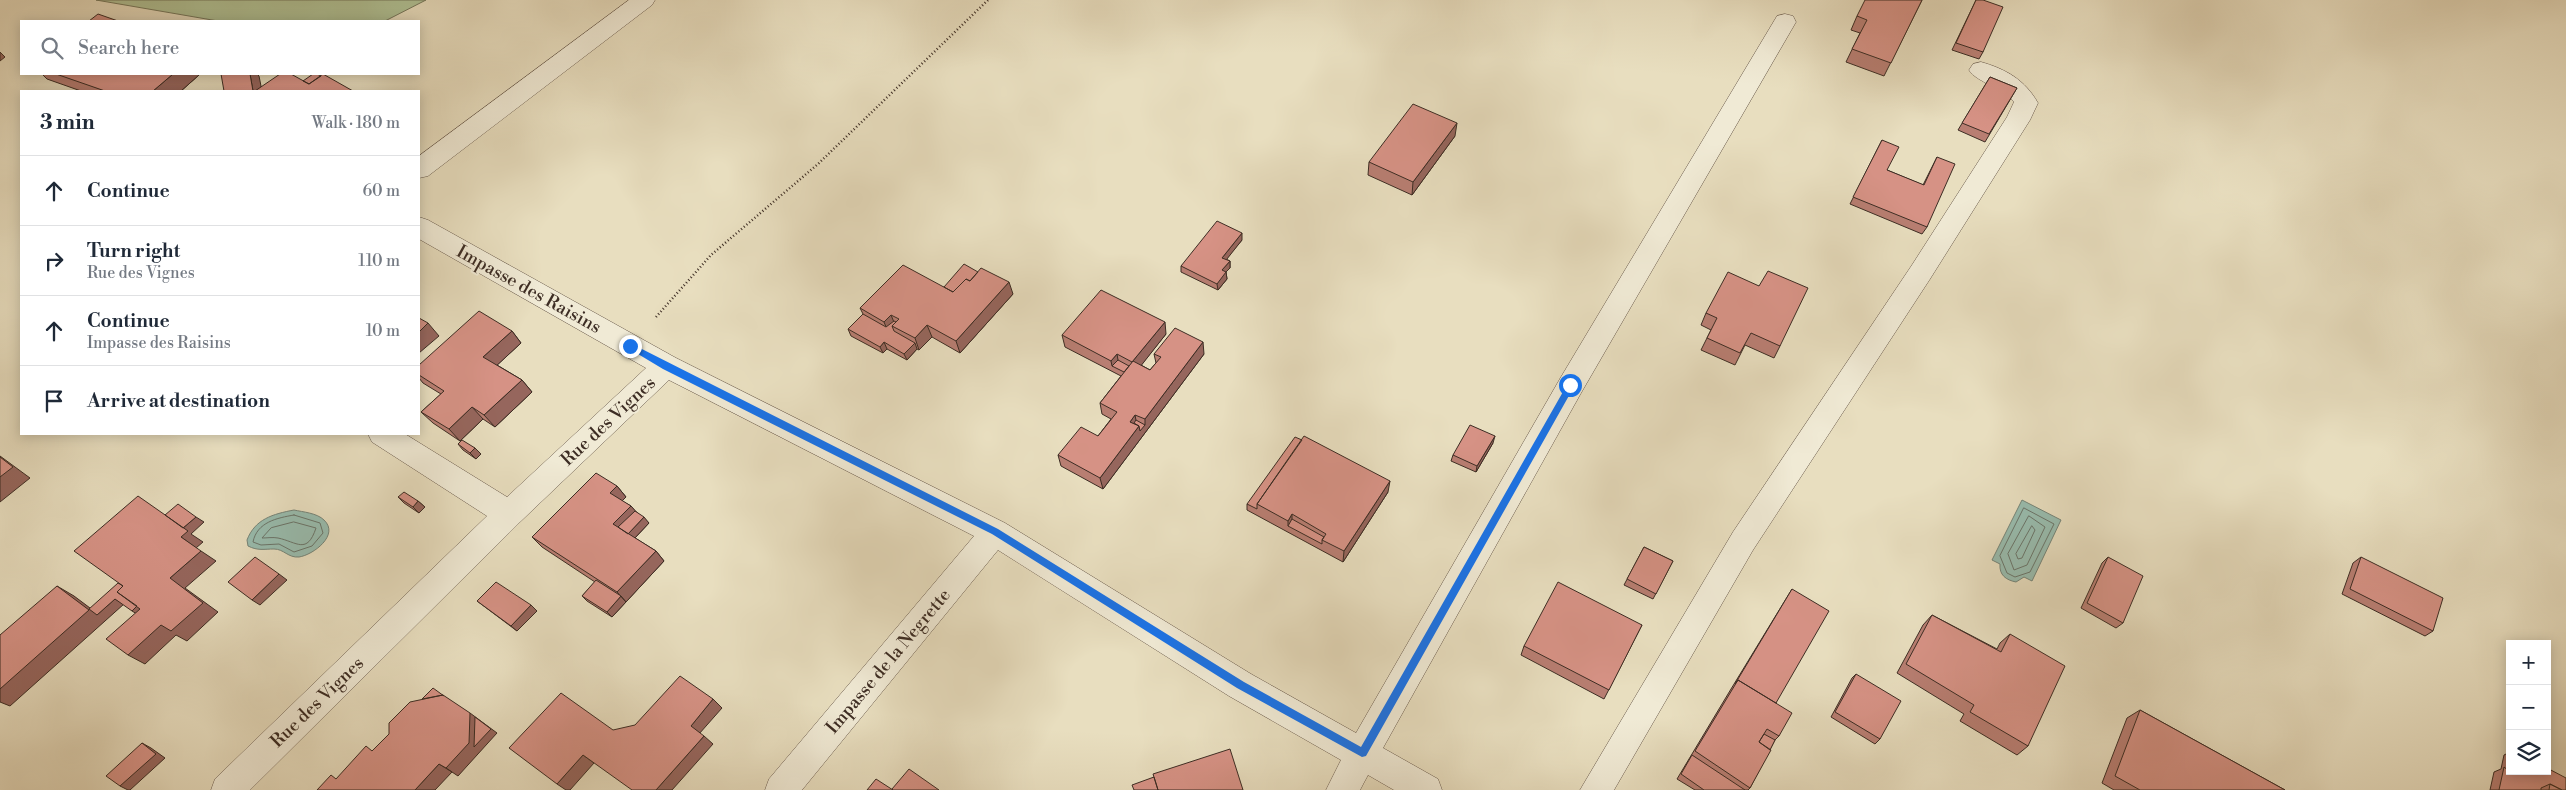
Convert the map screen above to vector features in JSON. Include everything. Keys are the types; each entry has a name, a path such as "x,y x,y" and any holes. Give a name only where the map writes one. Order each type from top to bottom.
{"street":[{"path":"420,168 644,0"},
{"path":"1342,790 1570,385 1785,22"},
{"path":"1596,790 1743,541 1921,272 2018,120 2026,103 2022,93 2013,86 1981,70"},
{"name":"Impasse des Raisins","path":"420,228 666,366"},
{"name":"Rue des Vignes","path":"227,790 509,514 666,366 995,532 1240,685 1426,790"},
{"path":"384,435 509,514"},
{"name":"Impasse de la Negrette","path":"781,790 995,532"}],"path":[{"path":"630,346 711,255 818,164 988,0"}],"shaded area":[{"path":"96,0 426,0 387,20 212,20"}],"water":[{"path":"2022,500 2061,520 2032,581 2024,577 2016,582 2004,576 2000,564 1992,560"},
{"path":"294,510 318,516 328,526 327,538 317,548 305,555 295,557 277,549 258,549 248,546 247,540 250,533 260,522 279,513"}],"building":[{"path":"1865,0 1922,0 1891,63 1852,49 1867,20 1857,16"},
{"path":"1976,0 1983,0 2003,7 1983,52 1956,43"},
{"path":"98,14 115,20 90,20"},
{"path":"59,75 172,75 154,90 102,90"},
{"path":"221,75 250,75 253,90 224,90"},
{"path":"279,75 293,75 309,84 322,75 325,75 351,90 256,90"},
{"path":"312,75 321,76 309,84 303,81"},
{"path":"1990,77 2017,88 1989,134 1962,123"},
{"path":"1413,104 1457,123 1413,182 1369,162"},
{"path":"1882,140 1899,147 1887,170 1924,185 1937,157 1955,164 1927,227 1853,197"},
{"path":"1217,221 1242,233 1222,258 1230,261 1222,270 1226,272 1217,284 1181,266"},
{"path":"964,264 978,272 970,281 966,279 953,292 944,287"},
{"path":"903,265 953,292 966,279 970,281 981,268 1009,282 956,341 927,325 915,338 892,326 899,319 891,315 884,322 860,308"},
{"path":"1768,271 1808,288 1780,346 1751,333 1740,353 1707,338 1717,318 1706,313 1728,272 1759,286"},
{"path":"1101,290 1165,322 1132,362 1117,354 1111,361 1062,335"},
{"path":"479,311 512,331 483,357 522,380 484,415 472,407 449,429 421,412 444,391 420,376 420,364"},
{"path":"863,314 886,327 894,321 896,322 892,326 894,331 915,343 904,354 884,342 880,347 848,329"},
{"path":"420,319 428,323 420,331"},
{"path":"1175,328 1203,342 1145,419 1135,415 1130,422 1139,426 1100,478 1058,455 1081,427 1098,436 1117,412 1100,403 1133,361 1150,370 1161,357 1154,354"},
{"path":"1118,360 1129,366 1124,372 1112,366"},
{"path":"1136,420 1145,425 1140,431 1139,426 1134,423"},
{"path":"1470,425 1495,436 1477,466 1453,455"},
{"path":"1304,436 1390,481 1344,551 1322,540 1326,534 1292,514 1288,521 1257,504"},
{"path":"1295,437 1302,440 1257,504 1257,509 1247,504"},
{"path":"462,440 475,448 470,453 458,444"},
{"path":"0,457 13,467 0,477"},
{"path":"596,473 617,486 610,493 631,506 613,524 656,551 617,592 532,537"},
{"path":"404,492 418,501 413,507 398,497"},
{"path":"138,496 188,531 181,537 201,551 170,578 203,603 171,631 161,625 128,655 106,639 140,609 117,592 123,586 74,551"},
{"path":"178,504 196,517 183,528 165,515"},
{"path":"635,511 644,517 628,534 618,527"},
{"path":"1292,519 1324,537 1322,544 1288,526"},
{"path":"1644,547 1673,561 1656,594 1627,579"},
{"path":"255,557 279,574 252,600 228,582"},
{"path":"2108,557 2143,576 2123,623 2087,603"},
{"path":"2361,557 2443,598 2433,631 2350,589"},
{"path":"596,580 621,596 607,612 582,596"},
{"path":"496,582 531,605 511,626 477,601"},
{"path":"1558,582 1642,625 1609,690 1524,646"},
{"path":"118,583 123,586 117,592 137,606 132,611 115,599 97,615 89,609"},
{"path":"57,586 89,610 0,689 0,635"},
{"path":"1792,589 1829,611 1776,703 1738,680 1735,684"},
{"path":"1932,615 2001,652 2010,634 2065,666 2028,746 1970,712 1974,705 1906,664"},
{"path":"1856,674 1901,701 1880,739 1835,712"},
{"path":"680,676 713,699 691,726 704,736 656,790 632,790 583,755 557,784 509,748 561,693 613,730 635,725"},
{"path":"1738,680 1792,713 1779,736 1767,729 1759,742 1771,750 1750,788 1695,751"},
{"path":"433,688 443,695 422,699"},
{"path":"443,695 470,713 469,743 446,768 439,764 415,790 317,790 331,775 336,779 366,746 372,751 389,734 389,723 410,702"},
{"path":"2140,710 2285,790 2140,790 2115,776"},
{"path":"475,717 491,729 474,747"},
{"path":"1764,734 1775,740 1770,750 1759,742"},
{"path":"142,743 156,754 120,786 106,776"},
{"path":"1230,749 1243,790 1158,790 1153,774"},
{"path":"1692,755 1745,790 1704,790 1681,774"},
{"path":"2504,767 2506,769 2506,775 2551,775 2551,770 2566,778 2566,790 2550,784 2541,788 2541,790 2499,790"},
{"path":"909,769 939,790 893,790"},
{"path":"1154,777 1158,790 1134,790 1132,785"},
{"path":"876,779 893,790 867,790"},
{"path":"2550,784 2562,790 2549,790"}],"route":[{"path":"630,346 995,532 1240,685 1362,753 1570,385"}]}
